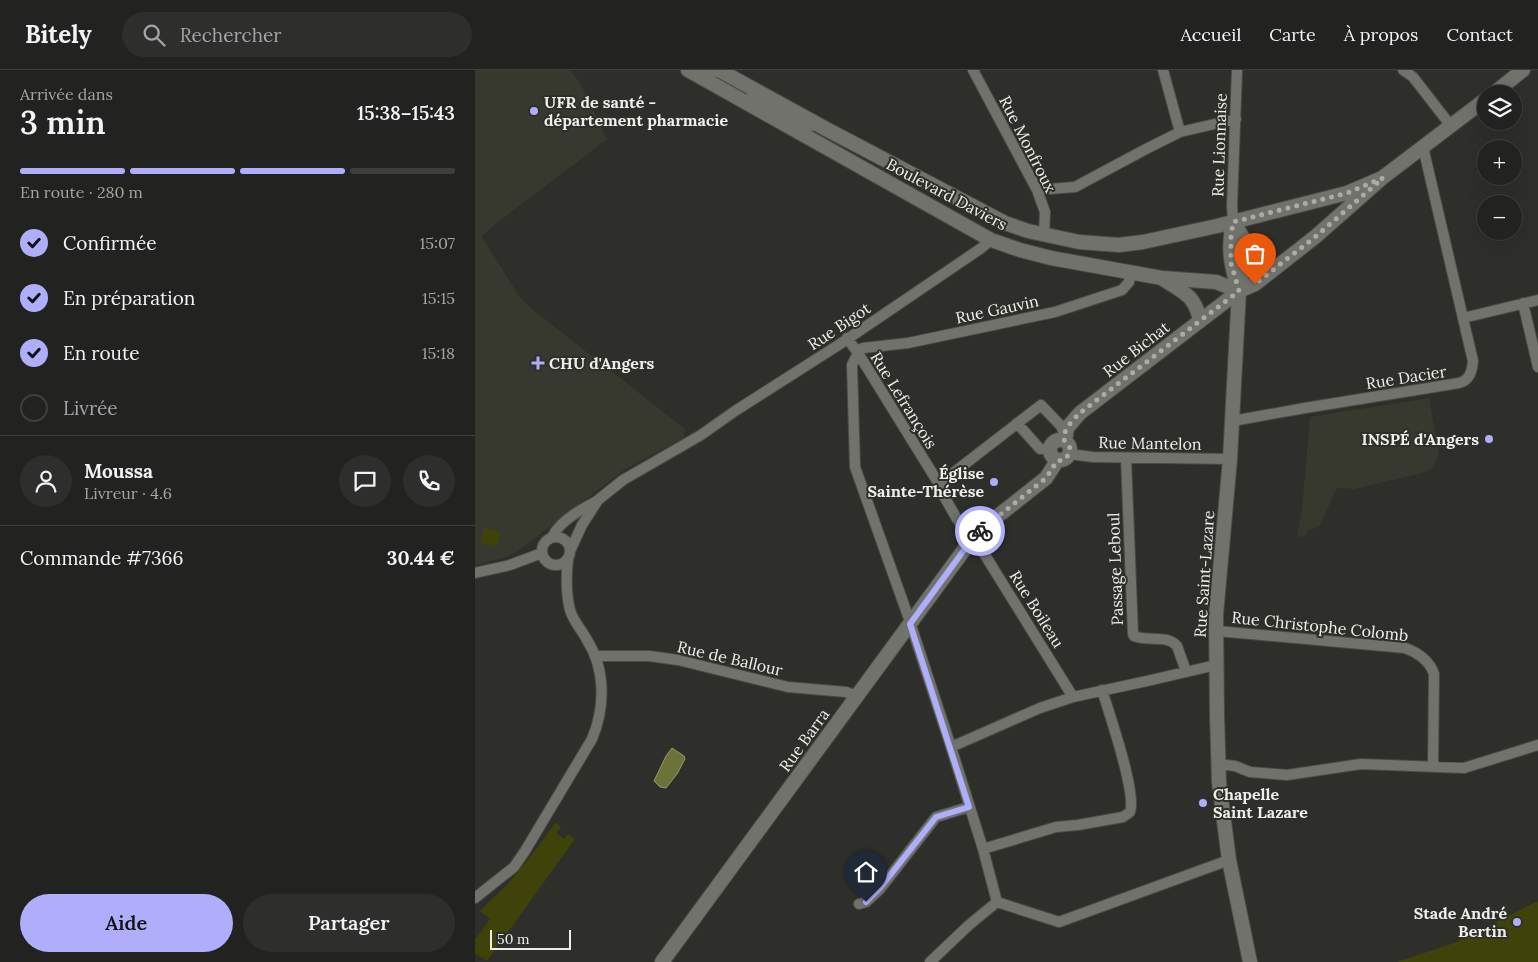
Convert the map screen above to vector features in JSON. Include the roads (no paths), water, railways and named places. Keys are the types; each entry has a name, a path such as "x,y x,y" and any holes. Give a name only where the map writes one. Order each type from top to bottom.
{"main road":[{"path":"1504,85 1523,70"},
{"name":"Boulevard Daviers","path":"709,75 828,130 1005,224 1079,242 1119,245 1151,241 1347,193 1383,178"},
{"name":"Boulevard Daviers","path":"709,75 991,240 1051,258 1162,278 1216,282 1239,291"},
{"path":"1383,178 1477,106"},
{"name":"Rue Bichat","path":"972,539 984,527 1046,478 1061,448 1067,428 1080,413 1239,291 1255,284 1315,237 1383,178"},
{"name":"Rue Saint-Lazare","path":"1233,222 1242,236 1244,262 1239,291 1230,459 1216,615 1218,764 1229,860 1250,962"},
{"path":"1162,278 1191,298 1197,308 1200,321"},
{"name":"Rue Barra","path":"663,962 972,539"}],"street":[{"name":"Rue Monfroux","path":"973,70 1037,190 1045,212 1044,234"},
{"path":"1163,70 1180,132"},
{"name":"Rue Lionnaise","path":"1233,222 1237,70"},
{"path":"1403,70 1413,77 1451,126"},
{"path":"1037,190 1075,187 1180,132 1236,119"},
{"name":"Rue Dacier","path":"1232,421 1459,383 1469,378 1472,372 1473,361 1423,147"},
{"name":"Rue Bigot","path":"598,500 634,472 701,435 991,240"},
{"name":"Rue Gauvin","path":"857,352 863,348 908,343 1055,312 1122,290 1129,282 1131,273"},
{"path":"1463,318 1538,300"},
{"path":"1523,303 1538,366"},
{"name":"Rue Lefrançois","path":"847,338 939,484 957,519 972,539"},
{"path":"857,352 852,365 855,468 951,747 983,849 997,902"},
{"path":"939,484 1017,423 1041,405 1061,426 1061,448 1040,449 1017,423"},
{"name":"Rue Mantelon","path":"1061,448 1093,457 1230,459"},
{"name":"Passage Leboul","path":"1126,458 1133,634 1139,638 1167,640 1174,643 1177,646 1186,671"},
{"path":"568,560 558,566 547,562 542,553 544,544 552,537 556,530 585,507 598,500"},
{"path":"475,898 514,868 592,739 598,725 602,703 601,682 596,656 571,612 566,582 571,549 582,525 598,500"},
{"path":"552,537 564,539 571,549"},
{"name":"Rue Boileau","path":"972,539 980,547 1007,589 1073,697"},
{"path":"475,573 510,565 542,553"},
{"name":"Rue Christophe Colomb","path":"1217,631 1405,648 1416,651 1432,668 1434,674 1433,767"},
{"name":"Rue de Ballour","path":"596,656 649,656 679,660 788,688 846,692 857,696"},
{"path":"951,747 1040,708 1073,697 1216,665"},
{"path":"983,849 1056,827 1123,817 1130,812 1132,804 1128,778 1102,690"},
{"path":"1218,764 1235,766 1250,772 1287,775 1361,764 1464,768 1538,745"},
{"path":"859,904 866,902 880,888 936,817 969,807"},
{"path":"997,902 1059,922 1229,860"},
{"path":"930,962 969,925 997,902"}],"place":[{"name":"UFR de santé - département pharmacie","path":"534,111"},
{"name":"CHU d'Angers","path":"538,363"},
{"name":"INSPÉ d'Angers","path":"1489,439"},
{"name":"Église Sainte-Thérèse","path":"994,482"},
{"name":"Chapelle Saint Lazare","path":"1203,803"},
{"name":"Stade André Bertin","path":"1517,922"}]}
